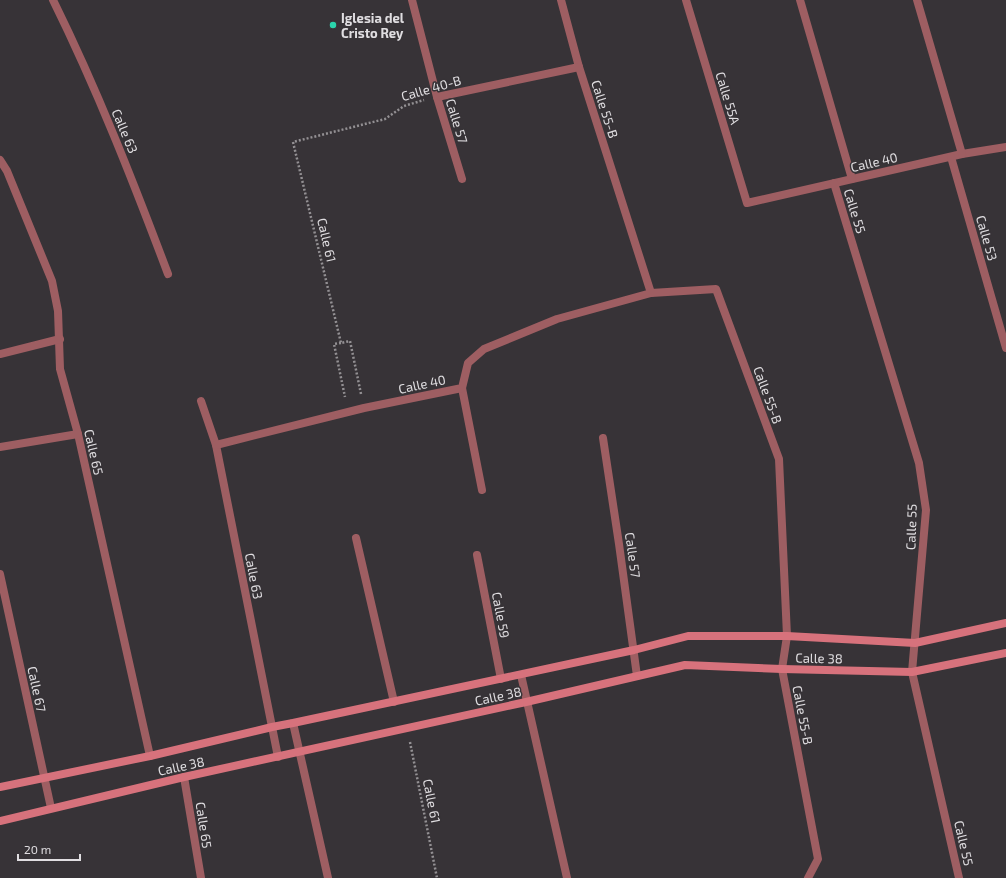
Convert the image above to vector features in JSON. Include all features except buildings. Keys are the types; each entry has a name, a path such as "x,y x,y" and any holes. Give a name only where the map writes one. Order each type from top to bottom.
{"street":[{"name":"Calle 63","path":"53,0 72,38 121,150 168,274"},
{"name":"Calle 57","path":"412,0 437,97 462,179"},
{"name":"Calle 55-B","path":"561,0 579,67 651,293 716,289 779,459 787,636 782,669 818,859 808,878"},
{"name":"Calle 55A","path":"686,0 747,203"},
{"name":"Calle 55","path":"800,0 852,179"},
{"path":"917,0 962,154"},
{"name":"Calle 40-B","path":"437,97 579,67"},
{"name":"Calle 40","path":"747,203 962,154 1006,147"},
{"name":"Calle 53","path":"951,157 1006,348"},
{"name":"Calle 65","path":"0,160 7,171 52,281 58,311 60,369 78,434 150,756"},
{"name":"Calle 55","path":"834,184 919,463 926,510 912,672 959,878"},
{"name":"Calle 40","path":"216,445 364,408 462,388 468,363 484,349 557,319 651,293"},
{"path":"0,354 60,339"},
{"path":"462,388 482,490"},
{"name":"Calle 63","path":"201,401 216,445 278,757"},
{"path":"0,447 78,434"},
{"name":"Calle 57","path":"603,438 620,544 637,676"},
{"path":"356,538 394,702"},
{"name":"Calle 59","path":"477,555 501,679"},
{"name":"Calle 67","path":"0,574 51,808"},
{"name":"Calle 38","path":"0,787 150,756 272,727 521,675 634,650 688,636 787,636 915,643 1006,623"},
{"name":"Calle 38","path":"0,821 184,777 526,702 685,664 782,669 912,672 1006,653"},
{"path":"521,675 567,878"},
{"path":"293,723 328,878"},
{"name":"Calle 65","path":"184,777 201,878"}],"path":[{"name":"Calle 40-B","path":"293,142 385,119 404,106 437,97"},
{"name":"Calle 61","path":"293,142 341,343"},
{"path":"348,412 334,344 350,341 364,408"},
{"name":"Calle 61","path":"408,728 437,878"}],"place":[{"name":"Iglesia del Cristo Rey","path":"333,25"}]}
